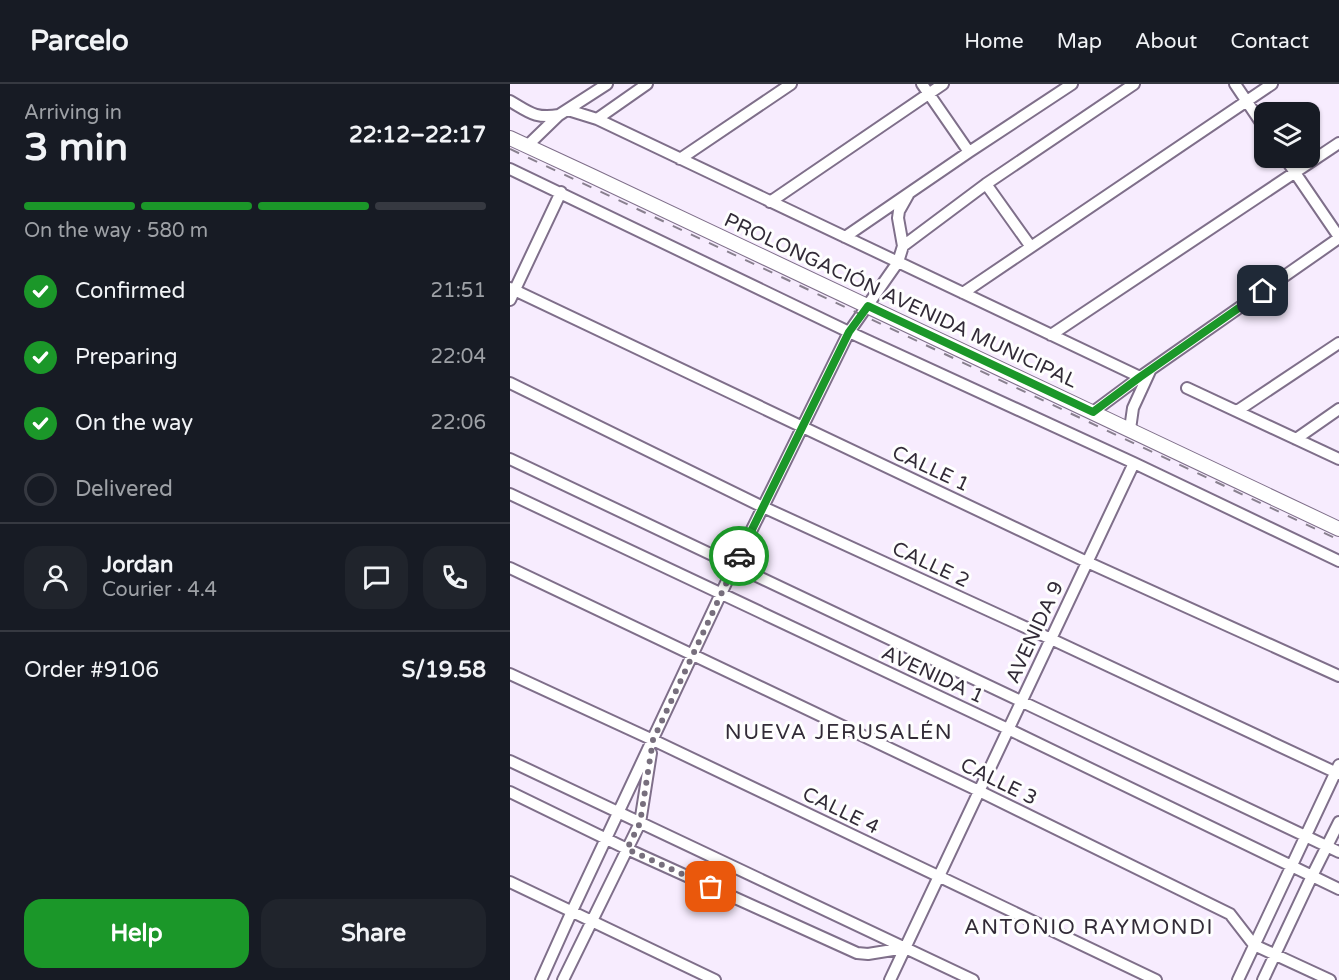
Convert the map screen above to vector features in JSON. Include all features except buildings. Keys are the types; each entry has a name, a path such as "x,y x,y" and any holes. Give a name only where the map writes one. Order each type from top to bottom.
{"main road":[{"name":"PROLONGACIÓN AVENIDA MUNICIPAL","path":"510,138 1339,529"}],"street":[{"path":"527,147 563,113 607,84"},
{"path":"597,119 647,84"},
{"path":"680,159 791,84"},
{"path":"922,84 969,152"},
{"path":"770,202 943,84"},
{"path":"845,237 1072,84"},
{"path":"903,246 986,184 1134,84"},
{"path":"1235,84 1254,112"},
{"path":"963,293 1272,84"},
{"path":"510,101 538,116 549,117 563,113 597,119 1051,335 1145,374"},
{"path":"1051,335 1339,143"},
{"path":"1093,412 1339,237 1292,168"},
{"path":"510,169 849,332 1339,561"},
{"path":"986,184 1031,247"},
{"path":"512,293 561,192"},
{"path":"541,980 721,593 849,332 898,262 903,246 898,218 909,193"},
{"name":"CALLE 1","path":"512,293 1087,562 1339,676"},
{"path":"1237,411 1339,343"},
{"path":"1130,429 1133,408 1145,374"},
{"name":"CALLE 2","path":"510,384 763,507 1338,771"},
{"path":"1187,388 1339,459"},
{"path":"1296,439 1339,409"},
{"name":"AVENIDA 1","path":"510,459 1339,852"},
{"name":"AVENIDA 9","path":"890,980 1134,464"},
{"name":"AVENIDA 1","path":"510,494 1008,729 1339,889"},
{"name":"CALLE 3","path":"510,568 979,791 1230,914 1254,945 1330,980"},
{"name":"CALLE 4","path":"510,674 1156,980"},
{"path":"563,980 640,823 653,740"},
{"path":"510,761 973,980"},
{"path":"1238,980 1338,771"},
{"path":"510,792 627,849 857,953 868,954 905,948"},
{"path":"1263,980 1311,876 1339,822"},
{"path":"510,882 715,980"}],"railway":[{"path":"510,149 1339,540"}],"way so far":[{"path":"711,887 627,849 640,823 653,740 739,556"}],"district":[{"name":"NUEVA JERUSALÉN","path":"839,732"},
{"name":"ANTONIO RAYMONDI","path":"1089,927"}],"route":[{"path":"739,556 849,332 868,306 1093,412 1263,291"}]}
